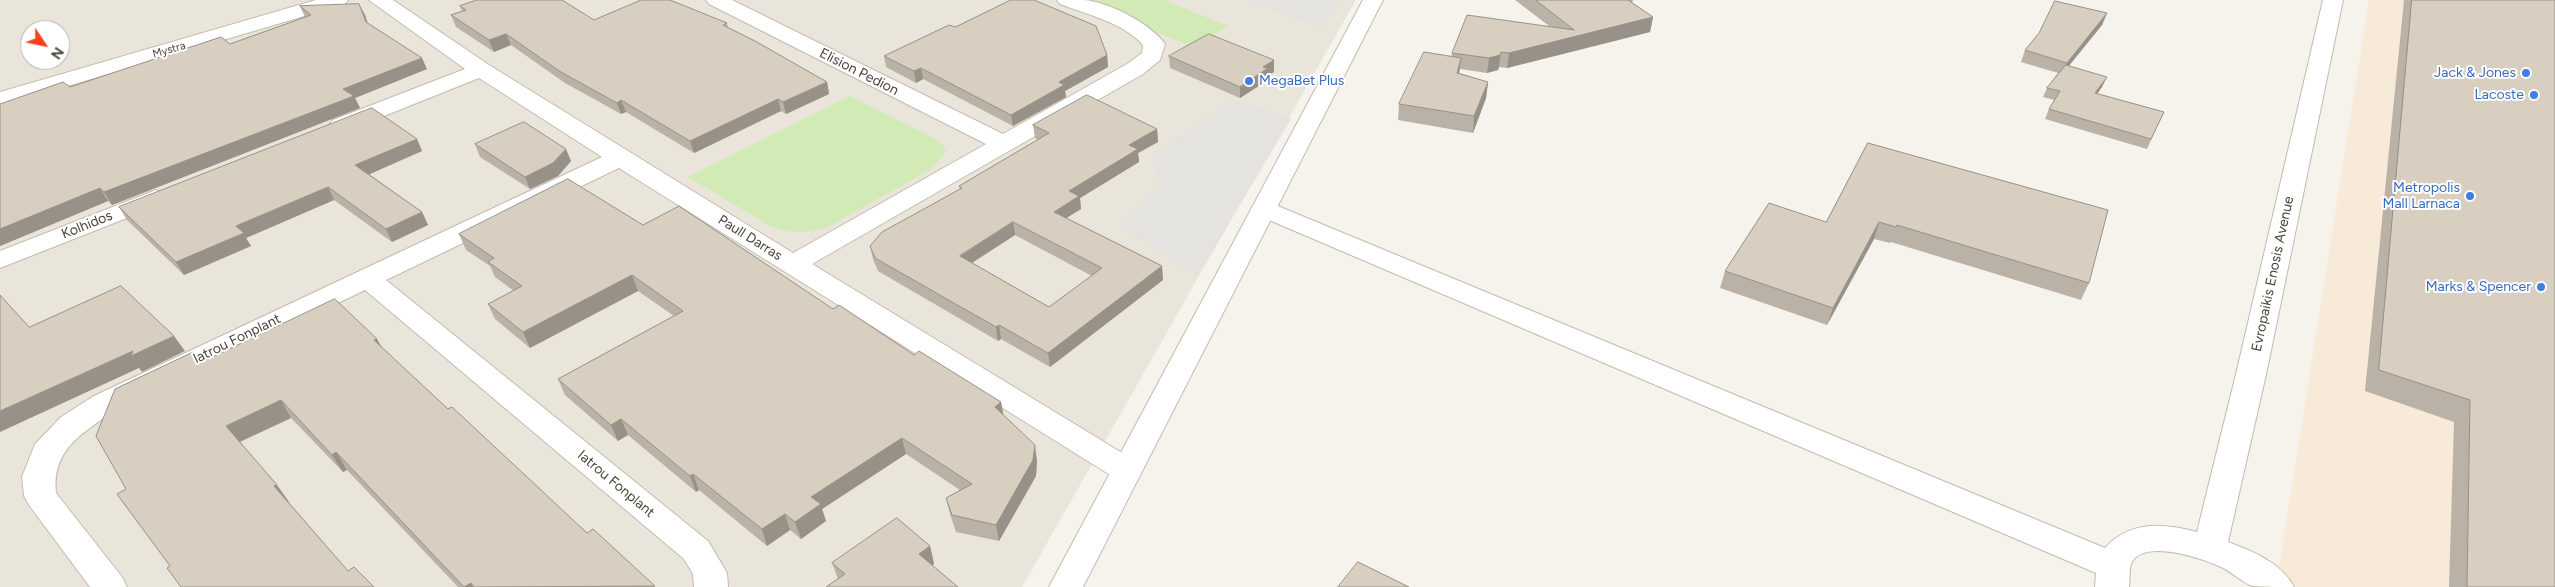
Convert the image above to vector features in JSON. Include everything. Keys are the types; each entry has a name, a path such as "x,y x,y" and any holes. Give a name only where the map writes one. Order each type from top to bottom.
{"street":[{"name":"Mystra","path":"0,99 338,0"},
{"name":"Paull Darras","path":"379,0 481,70 620,158 1126,470"},
{"name":"Elision Pedion","path":"716,0 1002,143"},
{"path":"793,264 1002,143 1135,69 1152,55 1154,44 1147,35 1129,25 1067,0"},
{"path":"1066,587 1374,0"},
{"name":"Evropaikis Enosis Avenue","path":"2210,547 2252,370 2333,0"},
{"path":"318,134 481,70"},
{"name":"Iatrou Fonplant","path":"110,587 40,496 38,477 46,452 72,425 105,403 366,277 620,158"},
{"name":"Kolhidos","path":"0,260 174,191"},
{"path":"1264,209 2112,576 2121,550 2138,541 2162,537 2189,540 2210,547 2247,564 2277,587"},
{"name":"Iatrou Fonplant","path":"366,277 696,550 710,573 711,587"}],"shaded area":[{"path":"0,0 1356,0 1022,587 0,587"},
{"path":"1245,0 1339,0 1321,28"},
{"name":"Metropolis Mall Larnaca","path":"2369,0 2555,0 2555,587 2276,587"},
{"path":"1233,99 1291,119 1198,276 1120,226 1160,183 1150,158"}],"green space":[{"path":"1077,0 1164,0 1228,26 1192,47"},
{"path":"850,96 940,141 946,151 933,168 826,228 801,232 784,231 772,227 688,177"}],"building":[{"path":"477,0 562,0 594,20 641,0 670,0 727,23 723,25 827,82 783,102 778,99 690,141 621,100 617,103 561,72 506,34 489,40 451,15 466,10 460,6"},
{"path":"1011,0 1034,0 1096,26 1107,55 1059,82 1064,85 1011,115 921,68 914,71 884,56 949,25 955,27"},
{"path":"1536,0 1628,0 1653,17 1509,53 1501,52 1500,55 1489,58 1452,53 1467,15 1574,30"},
{"name":"Metropolis Mall Larnaca","path":"2412,0 2555,0 2555,587 2467,587 2470,400 2379,370"},
{"path":"2055,1 2107,13 2067,63 2025,50 2039,33"},
{"path":"359,4 366,22 422,58 343,89 354,96 104,192 100,188 0,229 0,104 63,82 70,87 221,37 230,44 311,15 300,6"},
{"path":"1209,34 1274,60 1263,67 1268,68 1240,87 1169,56"},
{"path":"1424,52 1461,58 1457,73 1488,82 1474,116 1399,104"},
{"path":"2066,65 2107,77 2095,93 2164,112 2151,139 2049,109 2060,91 2047,88"},
{"path":"1087,95 1157,129 1129,145 1138,149 1069,191 1079,196 1054,212 1162,266 1048,353 999,325 996,327 875,258 870,246 882,232 962,188 959,186 1049,133 1033,125","holes":["1013,222 1102,268 1049,307 960,256"]},
{"path":"372,108 417,139 355,165 422,212 386,229 328,187 236,226 244,233 176,262 119,207"},
{"path":"524,122 566,149 553,163 525,177 475,144"},
{"path":"1868,143 2108,210 2089,283 1897,225 1896,227 1879,222 1833,308 1725,271 1769,203 1826,222"},
{"path":"568,179 643,225 679,206 833,309 839,305 914,355 919,351 1001,402 995,407 1035,445 1033,460 996,525 952,515 946,498 972,484 902,438 811,497 821,504 795,522 785,514 762,529 693,474 690,476 621,419 611,425 558,379 683,311 632,275 523,332 488,304 522,286 488,262 494,258 459,234"},
{"path":"121,286 174,336 131,356 133,351 0,411 0,295 29,327"},
{"path":"335,299 377,339 374,340 448,409 452,407 587,533 593,529 655,586 474,587 471,583 464,587 336,452 332,455 281,400 226,426 277,485 274,486 348,571 354,567 374,587 181,587 167,568 170,566 117,494 126,489 96,436 115,389 193,352 201,362"},
{"path":"897,518 930,546 919,554 958,587 826,587 845,574 832,563"},
{"path":"1358,562 1409,587 1338,587"}],"place":[{"name":"Jack & Jones","path":"2526,73"},
{"name":"MegaBet Plus","path":"1249,81"},
{"name":"Lacoste","path":"2534,95"},
{"name":"Metropolis Mall Larnaca","path":"2470,196"},
{"name":"Marks & Spencer","path":"2541,287"}]}
